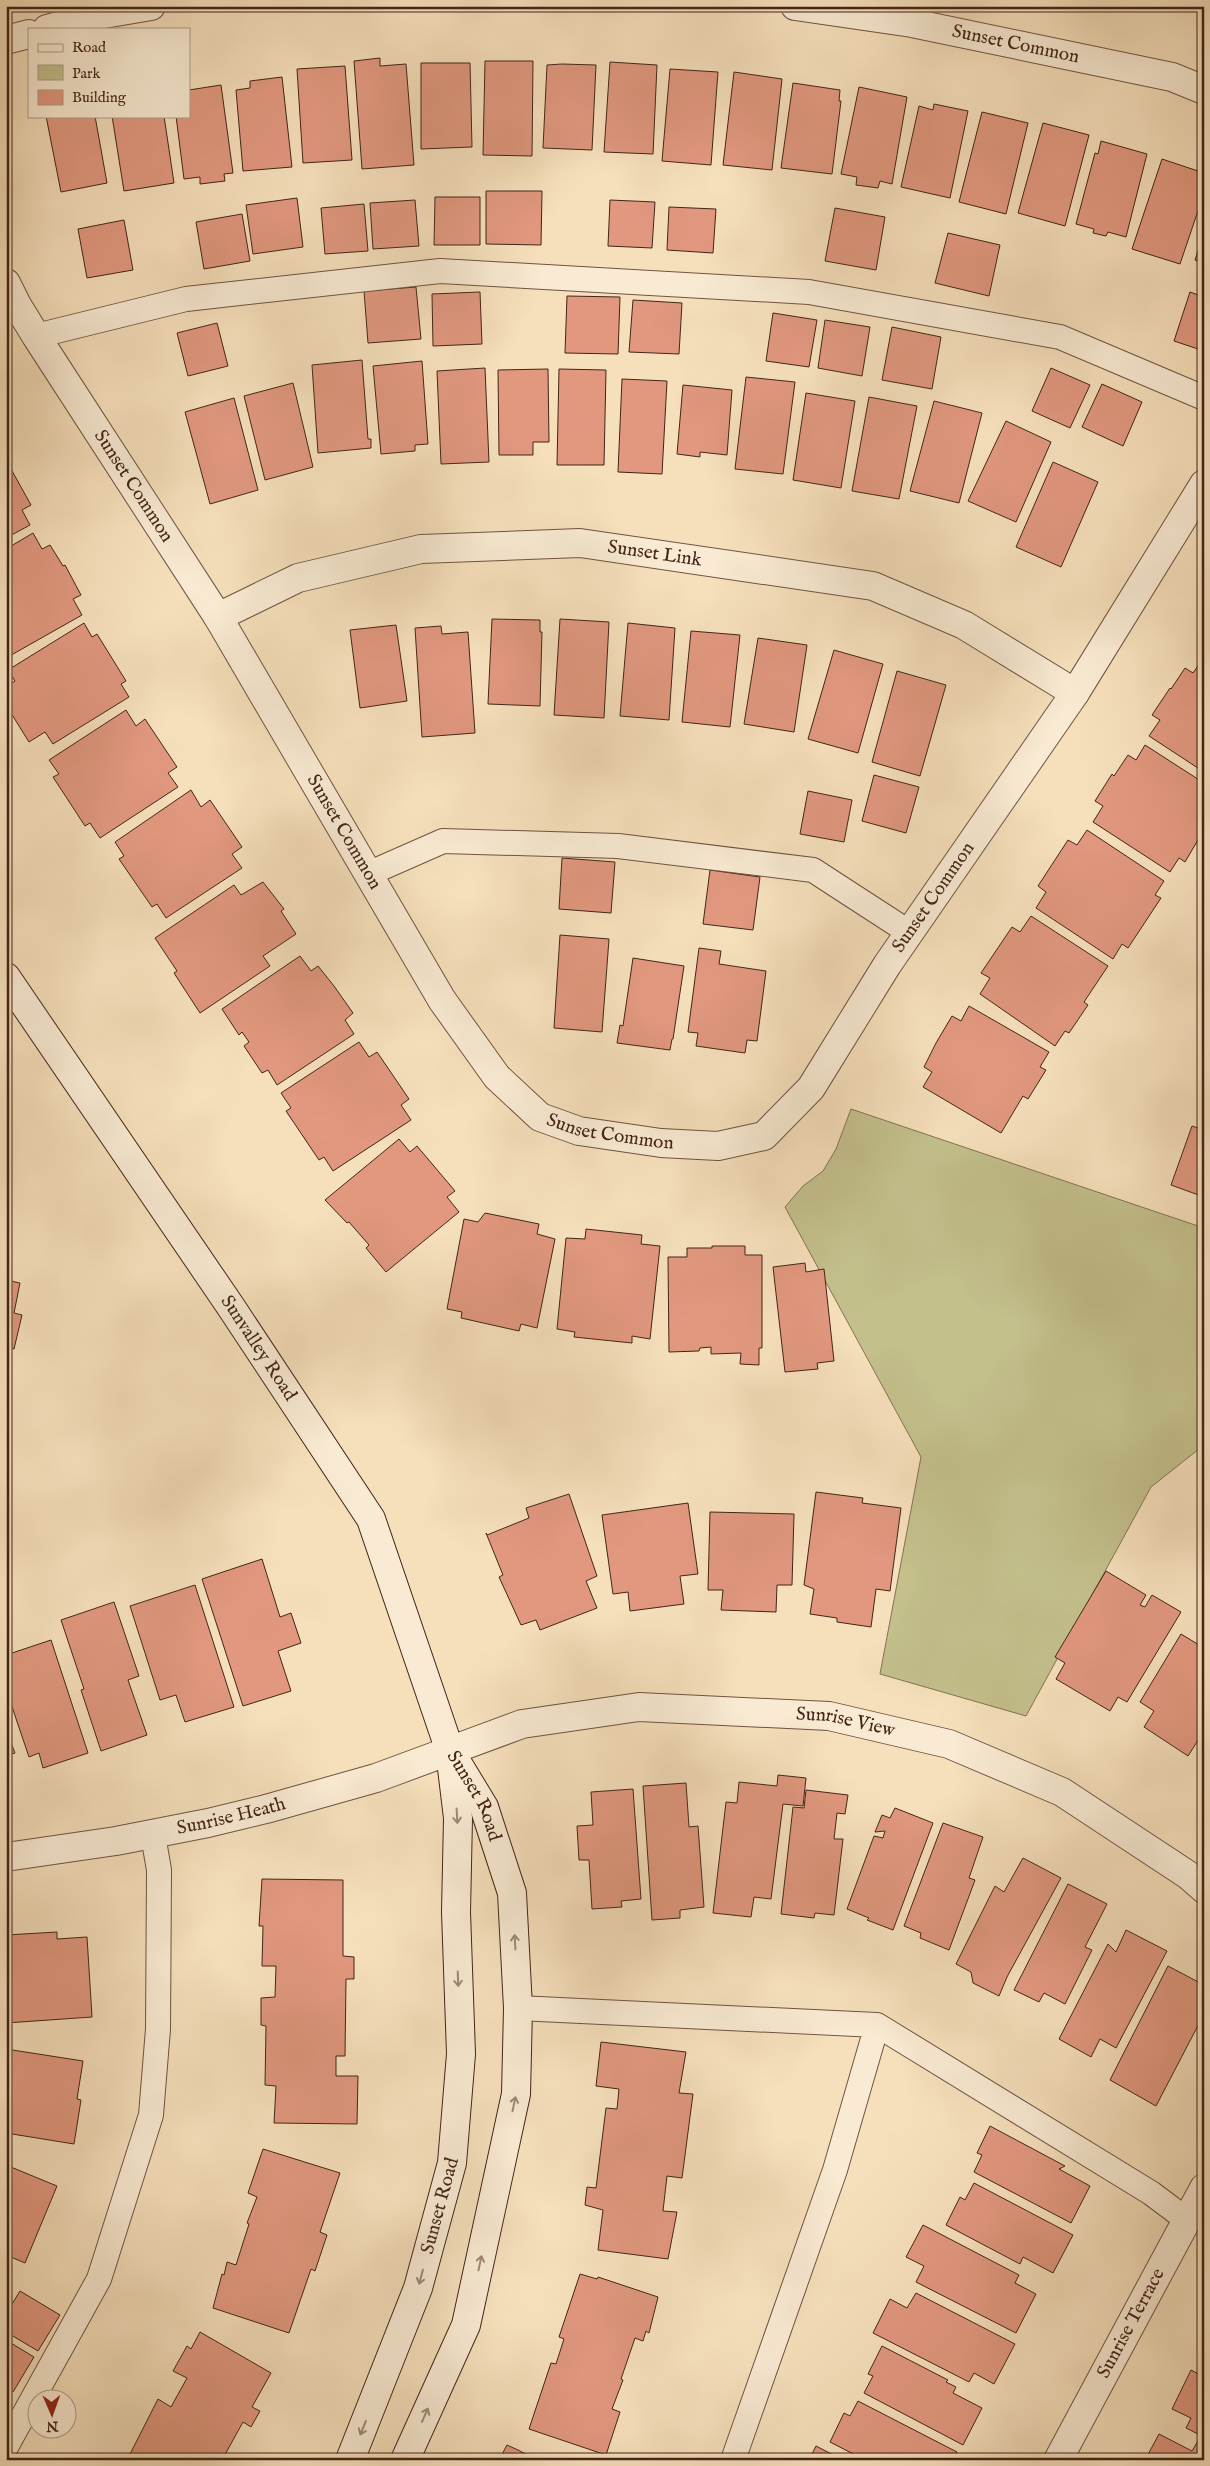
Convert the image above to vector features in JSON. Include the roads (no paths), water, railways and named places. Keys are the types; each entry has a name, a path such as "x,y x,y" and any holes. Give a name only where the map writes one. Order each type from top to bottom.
{"street":[{"path":"52,28 104,14 152,6"},
{"name":"Sunset Common","path":"795,6 912,23 1172,77 1204,90"},
{"path":"6,40 28,34"},
{"name":"Sunset Common","path":"6,283 36,336 218,617 442,1000 497,1077 540,1117 579,1131 661,1143 718,1146 764,1136 811,1088 910,933 1075,694 1204,484"},
{"name":"Sunset Link","path":"218,617 298,578 420,549 580,543 873,586 964,625 1075,694"},
{"name":"Sunvalley Road","path":"6,977 231,1307 371,1519 450,1751"},
{"name":"Sunrise View","path":"450,1751 522,1724 639,1707 829,1716 949,1744 1062,1792 1188,1875 1204,1889"},
{"name":"Sunrise Heath","path":"6,1857 153,1835 318,1795 376,1778 450,1751"},
{"name":"Sunset Road","path":"405,2460 466,2325 516,2094 518,2008 512,1893 484,1807 450,1751"},
{"name":"Sunset Road","path":"350,2460 418,2288 452,2163 461,2054 456,1912 458,1818 450,1751"},
{"name":"Sunrise Terrace","path":"1058,2460 1204,2188"}],"lane":[{"path":"36,336 186,299 440,270 809,292 1060,337 1204,398"},
{"path":"368,874 443,841 618,846 813,870 910,933"},
{"path":"6,2447 99,2279 151,2115 158,2029 159,1870 153,1835"},
{"path":"518,2008 876,2025 1151,2193 1187,2220"},
{"path":"733,2460 835,2170 876,2025"}]}
